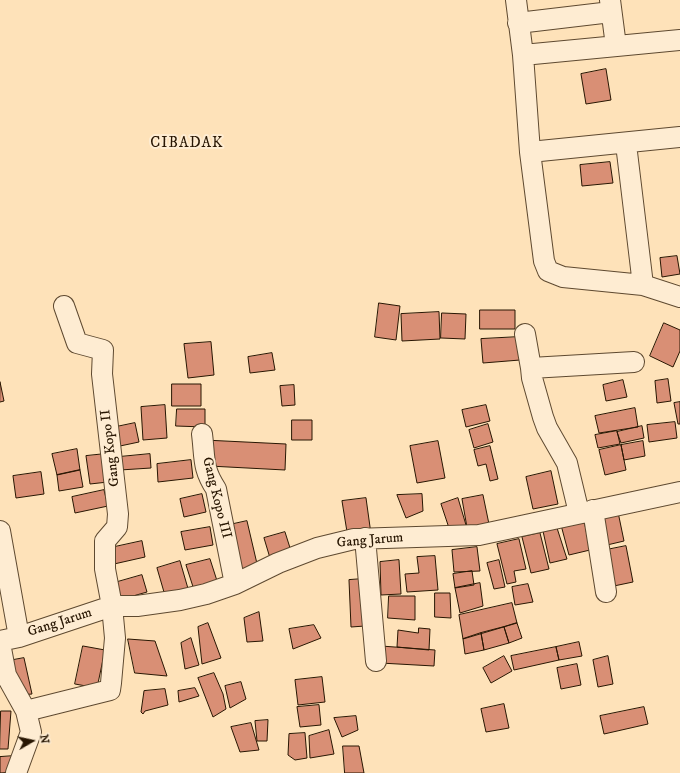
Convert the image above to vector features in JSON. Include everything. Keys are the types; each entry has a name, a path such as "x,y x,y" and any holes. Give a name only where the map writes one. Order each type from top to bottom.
{"street":[{"path":"516,0 530,152 544,261 548,271 563,277 643,285 680,297"},
{"path":"518,23 610,6 616,46"},
{"path":"522,55 680,40"},
{"path":"530,152 680,138"},
{"path":"626,144 643,285"},
{"name":"Gang Kopo II","path":"64,306 76,343 102,350 102,374 118,514 117,527 105,541 105,569 112,606"},
{"path":"525,334 532,378 543,417 547,428 567,463 586,511 606,592"},
{"path":"531,368 634,362"},
{"name":"Gang Kopo III","path":"202,434 204,462 208,477 216,488 235,584"},
{"name":"Gang Jarum","path":"6,640 112,606 137,606 180,600 206,594 235,584 278,563 317,548 354,539 479,535 680,492"},
{"path":"0,531 6,640 6,675 26,710 31,732 16,773"},
{"path":"365,538 376,661"},
{"path":"26,710 110,690 112,683 115,638 112,606"}],"building":[{"path":"606,69 611,100 586,104 581,74"},
{"path":"610,162 613,183 582,186 580,165"},
{"path":"677,256 680,274 662,277 660,258"},
{"path":"379,303 400,306 396,340 375,337"},
{"path":"480,310 515,310 515,329 480,329"},
{"path":"439,312 440,339 402,341 401,314"},
{"path":"442,313 466,314 465,339 441,338"},
{"path":"664,323 680,330 680,351 673,367 650,356"},
{"path":"519,337 520,360 483,363 481,339"},
{"path":"211,342 214,375 188,378 184,344"},
{"path":"272,353 275,370 250,373 248,357"},
{"path":"668,379 671,401 657,403 655,381"},
{"path":"623,380 627,397 606,401 603,385"},
{"path":"0,382 4,401 0,402"},
{"path":"172,384 201,384 201,406 172,406"},
{"path":"294,385 295,405 282,406 280,386"},
{"path":"680,402 680,424 678,424 674,403"},
{"path":"165,405 167,438 143,440 141,407"},
{"path":"486,405 490,421 466,427 462,410"},
{"path":"635,408 638,427 599,433 595,416"},
{"path":"177,409 205,409 205,427 176,426"},
{"path":"292,420 312,420 312,440 292,440"},
{"path":"675,422 677,438 649,442 647,425"},
{"path":"135,423 139,442 120,446 116,427"},
{"path":"488,424 493,442 474,448 469,430"},
{"path":"642,426 644,438 621,443 617,432"},
{"path":"617,431 620,444 598,448 595,435"},
{"path":"204,440 286,444 285,470 209,466"},
{"path":"438,441 445,478 417,483 410,446"},
{"path":"643,441 645,456 624,460 621,445"},
{"path":"621,445 626,470 605,475 599,450"},
{"path":"490,446 498,479 490,481 486,464 478,466 474,450"},
{"path":"77,449 80,470 57,475 52,454"},
{"path":"105,454 108,482 90,484 86,456"},
{"path":"150,454 151,468 120,470 119,457"},
{"path":"191,460 193,478 158,482 157,464"},
{"path":"80,470 83,487 59,491 57,475"},
{"path":"551,471 558,504 533,509 526,477"},
{"path":"41,472 44,494 16,498 13,476"},
{"path":"104,490 108,506 75,513 72,497"},
{"path":"202,494 206,512 184,517 180,499"},
{"path":"422,494 423,511 406,518 397,495"},
{"path":"483,495 490,529 468,533 462,499"},
{"path":"366,498 371,534 348,538 342,501"},
{"path":"458,498 466,525 450,531 441,504"},
{"path":"618,512 624,541 607,545 602,516"},
{"path":"584,520 590,550 569,555 561,525"},
{"path":"247,521 258,568 239,572 229,525"},
{"path":"210,527 213,545 185,550 181,532"},
{"path":"557,528 567,559 550,563 543,531"},
{"path":"285,532 291,551 270,558 264,538"},
{"path":"540,533 549,569 531,573 522,537"},
{"path":"519,539 526,569 514,571 516,582 507,584 497,544"},
{"path":"142,541 145,557 114,564 110,548"},
{"path":"626,546 633,582 609,587 601,551"},
{"path":"477,547 480,571 454,572 452,550"},
{"path":"435,556 438,590 407,592 405,574 419,573 417,557"},
{"path":"210,559 219,587 195,593 186,565"},
{"path":"399,560 401,594 381,595 380,562"},
{"path":"499,560 505,587 494,589 487,563"},
{"path":"180,561 189,592 166,599 157,568"},
{"path":"472,571 474,585 455,588 453,574"},
{"path":"142,575 147,592 119,600 114,583"},
{"path":"363,579 365,626 351,627 349,580"},
{"path":"480,583 483,606 460,613 455,588"},
{"path":"528,584 533,602 515,605 512,587"},
{"path":"435,593 450,593 451,618 435,617"},
{"path":"389,596 415,596 415,620 388,618"},
{"path":"512,603 517,623 463,639 459,615"},
{"path":"259,612 263,641 247,642 244,618"},
{"path":"208,623 221,658 202,664 198,627"},
{"path":"517,623 522,638 509,643 504,627"},
{"path":"314,625 321,638 293,649 289,629"},
{"path":"504,627 509,643 484,650 481,633"},
{"path":"419,628 430,629 429,650 397,647 398,630 418,633"},
{"path":"481,633 484,650 465,654 463,639"},
{"path":"191,638 199,665 185,669 181,643"},
{"path":"128,639 155,641 167,676 135,673"},
{"path":"579,642 582,656 559,660 556,647"},
{"path":"83,646 105,650 97,688 75,684"},
{"path":"381,646 435,650 434,666 380,663"},
{"path":"556,647 559,660 514,670 511,656"},
{"path":"504,656 512,671 491,683 483,668"},
{"path":"608,656 613,684 598,687 593,660"},
{"path":"24,658 32,694 20,695 8,661"},
{"path":"577,664 581,685 561,689 557,668"},
{"path":"214,673 223,694 226,709 213,717 198,678"},
{"path":"322,677 325,702 298,705 295,680"},
{"path":"241,682 246,699 230,708 225,686"},
{"path":"195,688 199,696 179,702 178,691"},
{"path":"165,689 168,705 145,711 143,714 141,712 144,691"},
{"path":"504,704 509,728 486,732 481,709"},
{"path":"319,705 321,725 300,727 297,707"},
{"path":"644,707 648,724 604,734 600,716"},
{"path":"1,711 11,711 8,749 0,749"},
{"path":"356,716 358,730 342,737 334,718"},
{"path":"268,720 267,741 257,741 255,721"},
{"path":"251,723 259,750 240,752 231,727"},
{"path":"329,730 334,754 310,758 309,736"},
{"path":"305,733 307,758 295,760 288,755 289,734"},
{"path":"343,746 359,746 364,773 345,773"},
{"path":"14,756 16,772 0,773 0,757"}],"district":[{"name":"CIBADAK","path":"187,144"}]}
